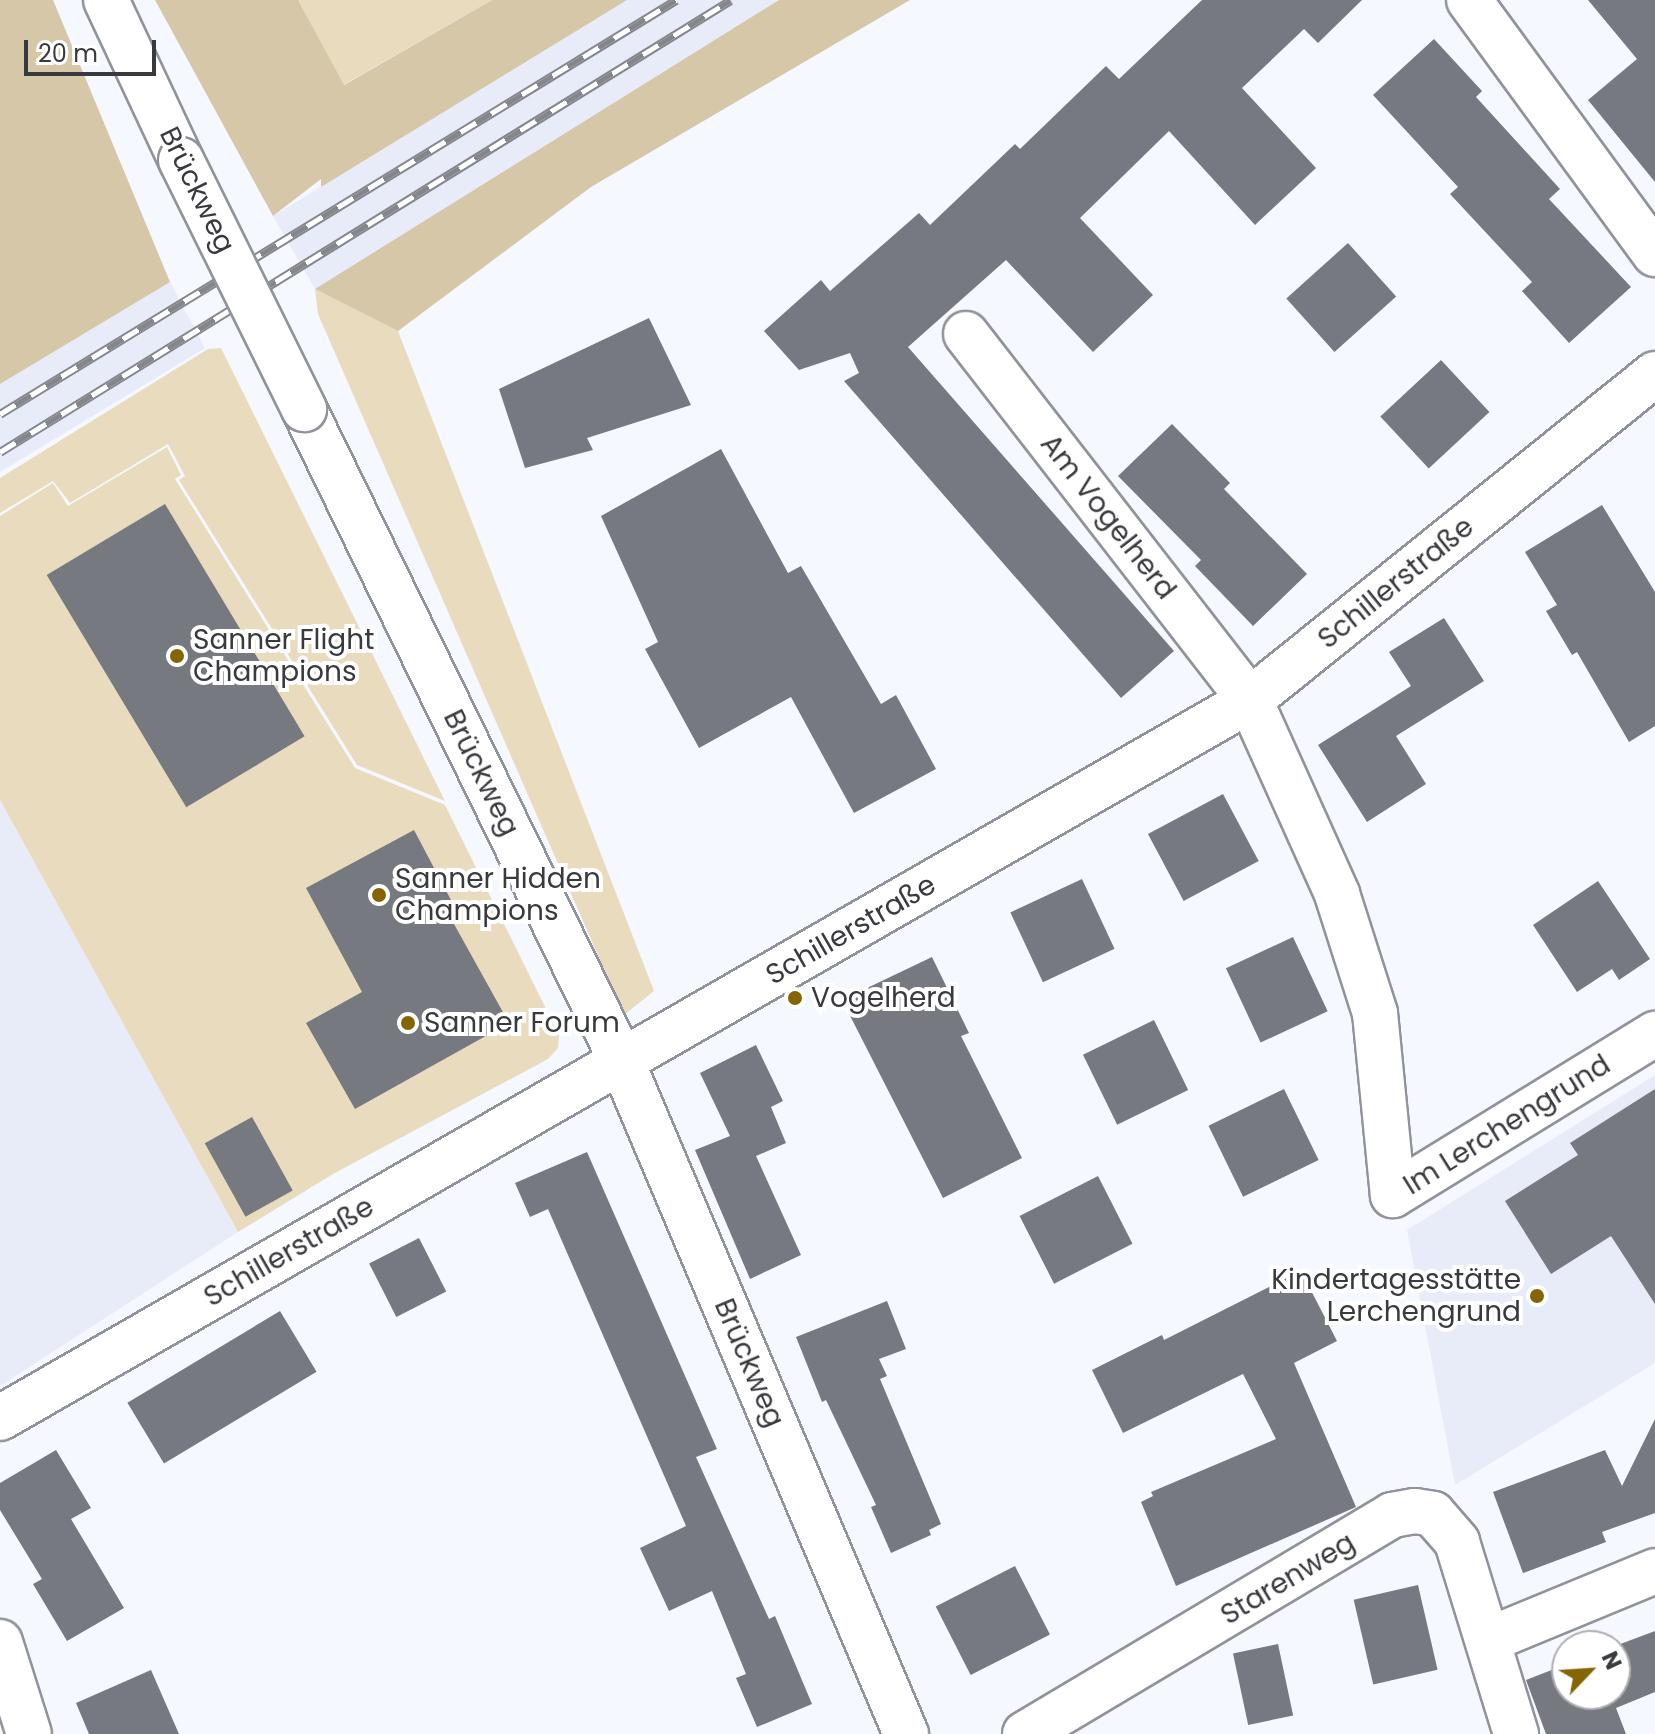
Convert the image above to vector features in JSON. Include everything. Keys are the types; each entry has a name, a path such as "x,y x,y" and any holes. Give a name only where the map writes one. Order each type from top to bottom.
{"street":[{"name":"Brückweg","path":"106,0 181,160 622,1062 906,1734"},
{"path":"1469,0 1655,254"},
{"name":"Am Vogelherd","path":"966,334 1250,700"},
{"name":"Schillerstraße","path":"0,1418 1250,700 1655,374"},
{"name":"Im Lerchengrund","path":"1250,700 1337,894 1375,1013 1393,1195 1655,1034"},
{"name":"Starenweg","path":"1025,1734 1392,1515 1433,1514 1449,1526 1516,1734"},
{"path":"1488,1640 1655,1571"},
{"path":"0,1642 29,1734"}],"shaded area":[{"path":"0,0 53,0 170,282 0,384"},
{"path":"155,0 298,0 344,85 492,0 627,0 321,187 321,179 273,216"},
{"path":"298,0 492,0 343,85"},
{"path":"627,0 779,0 315,289 273,216"},
{"path":"779,0 910,0 591,187 398,331 315,289"},
{"path":"170,282 205,348 0,472 0,384"},
{"path":"315,289 398,331 654,991 624,1015 318,314"},
{"path":"221,348 445,801 357,765 179,480 185,476 168,444 70,503 53,481 0,513 0,478 208,349"},
{"path":"167,447 181,475 175,479 355,768 445,805 559,1035 558,1048 548,1059 333,1174 238,1232 0,800 0,516 53,483 68,506"},
{"path":"0,800 238,1232 0,1386"},
{"name":"Kindertagesstätte Lerchengrund","path":"1655,1075 1655,1363 1455,1485 1407,1230"}],"building":[{"path":"1202,0 1362,0 1318,43 1304,29 1242,88 1316,168 1255,225 1169,131 1080,218 1153,295 1093,352 1006,260 908,347 1174,651 1121,698 844,381 859,373 850,353 799,370 764,331 821,280 830,291 919,213 930,225 1015,144 1020,149 1106,66 1119,79"},
{"path":"1588,0 1655,0 1655,182 1588,100 1637,59"},
{"path":"1434,39 1482,91 1476,97 1560,189 1549,199 1631,287 1569,343 1522,291 1532,282 1450,194 1458,187 1373,95"},
{"path":"1348,243 1396,297 1334,352 1286,299"},
{"path":"649,318 691,405 587,438 593,450 525,468 499,389"},
{"path":"1441,360 1489,412 1429,469 1380,417"},
{"path":"1172,424 1230,483 1224,489 1307,574 1253,626 1195,566 1201,560 1118,476"},
{"path":"721,449 788,573 801,566 881,704 896,695 936,769 854,813 791,697 699,748 645,649 658,642 601,516"},
{"name":"Sanner Flight Champions","path":"165,504 305,736 186,807 47,575"},
{"path":"1602,505 1655,592 1655,726 1629,742 1577,652 1572,655 1546,611 1557,605 1525,552"},
{"path":"1444,618 1484,681 1396,736 1426,784 1367,822 1318,745 1411,686 1389,652"},
{"path":"1223,794 1259,861 1184,901 1148,834"},
{"path":"414,830 452,902 444,906 509,1023 355,1109 306,1023 362,992 306,888"},
{"path":"1082,879 1115,949 1043,982 1010,912"},
{"path":"1598,881 1650,959 1619,980 1612,969 1577,992 1533,925"},
{"path":"1293,937 1328,1011 1261,1043 1226,968"},
{"path":"932,957 969,1033 961,1036 1022,1158 943,1198 842,1000"},
{"path":"1154,1020 1188,1090 1117,1125 1083,1055"},
{"path":"756,1045 783,1101 771,1107 786,1143 756,1156 801,1255 750,1279 695,1150 730,1136 700,1073"},
{"path":"1284,1089 1319,1160 1243,1197 1209,1126"},
{"path":"1655,1089 1655,1304 1611,1236 1551,1274 1505,1201 1578,1155 1570,1143"},
{"path":"252,1117 293,1190 245,1217 205,1143"},
{"path":"587,1152 717,1449 696,1457 769,1619 775,1616 812,1704 757,1727 736,1678 746,1674 712,1591 669,1611 640,1548 686,1526 548,1209 530,1217 515,1183"},
{"path":"1098,1176 1133,1244 1054,1284 1020,1216"},
{"path":"419,1238 446,1291 396,1317 369,1263"},
{"path":"1301,1271 1337,1341 1294,1363 1356,1507 1176,1586 1141,1502 1153,1496 1151,1492 1276,1439 1243,1374 1123,1433 1092,1370 1162,1335 1164,1340"},
{"path":"887,1301 906,1349 879,1359 887,1376 880,1379 941,1524 929,1530 931,1535 891,1553 871,1507 876,1505 826,1400 822,1402 796,1337"},
{"path":"280,1311 317,1372 164,1464 127,1403"},
{"path":"1655,1419 1655,1513 1602,1532 1606,1542 1523,1573 1493,1492 1605,1450 1622,1486"},
{"path":"56,1450 91,1508 71,1519 124,1608 67,1641 33,1584 42,1579 0,1510 0,1483"},
{"path":"1015,1566 1050,1635 971,1675 936,1606"},
{"path":"1418,1585 1438,1670 1373,1685 1354,1600"},
{"path":"1655,1631 1655,1692 1631,1702 1631,1640"},
{"path":"1278,1644 1293,1715 1248,1725 1233,1654"},
{"path":"151,1670 179,1734 89,1734 76,1703"},
{"path":"1551,1670 1551,1710 1617,1710 1626,1734 1546,1734 1526,1680"}],"railway":[{"path":"0,414 676,0"},
{"path":"0,452 731,0"}],"place":[{"name":"Sanner Flight Champions","path":"177,656"},
{"name":"Sanner Hidden Champions","path":"379,895"},
{"name":"Vogelherd","path":"795,998"},
{"name":"Sanner Forum","path":"408,1023"},
{"name":"Kindertagesstätte Lerchengrund","path":"1537,1296"}]}
